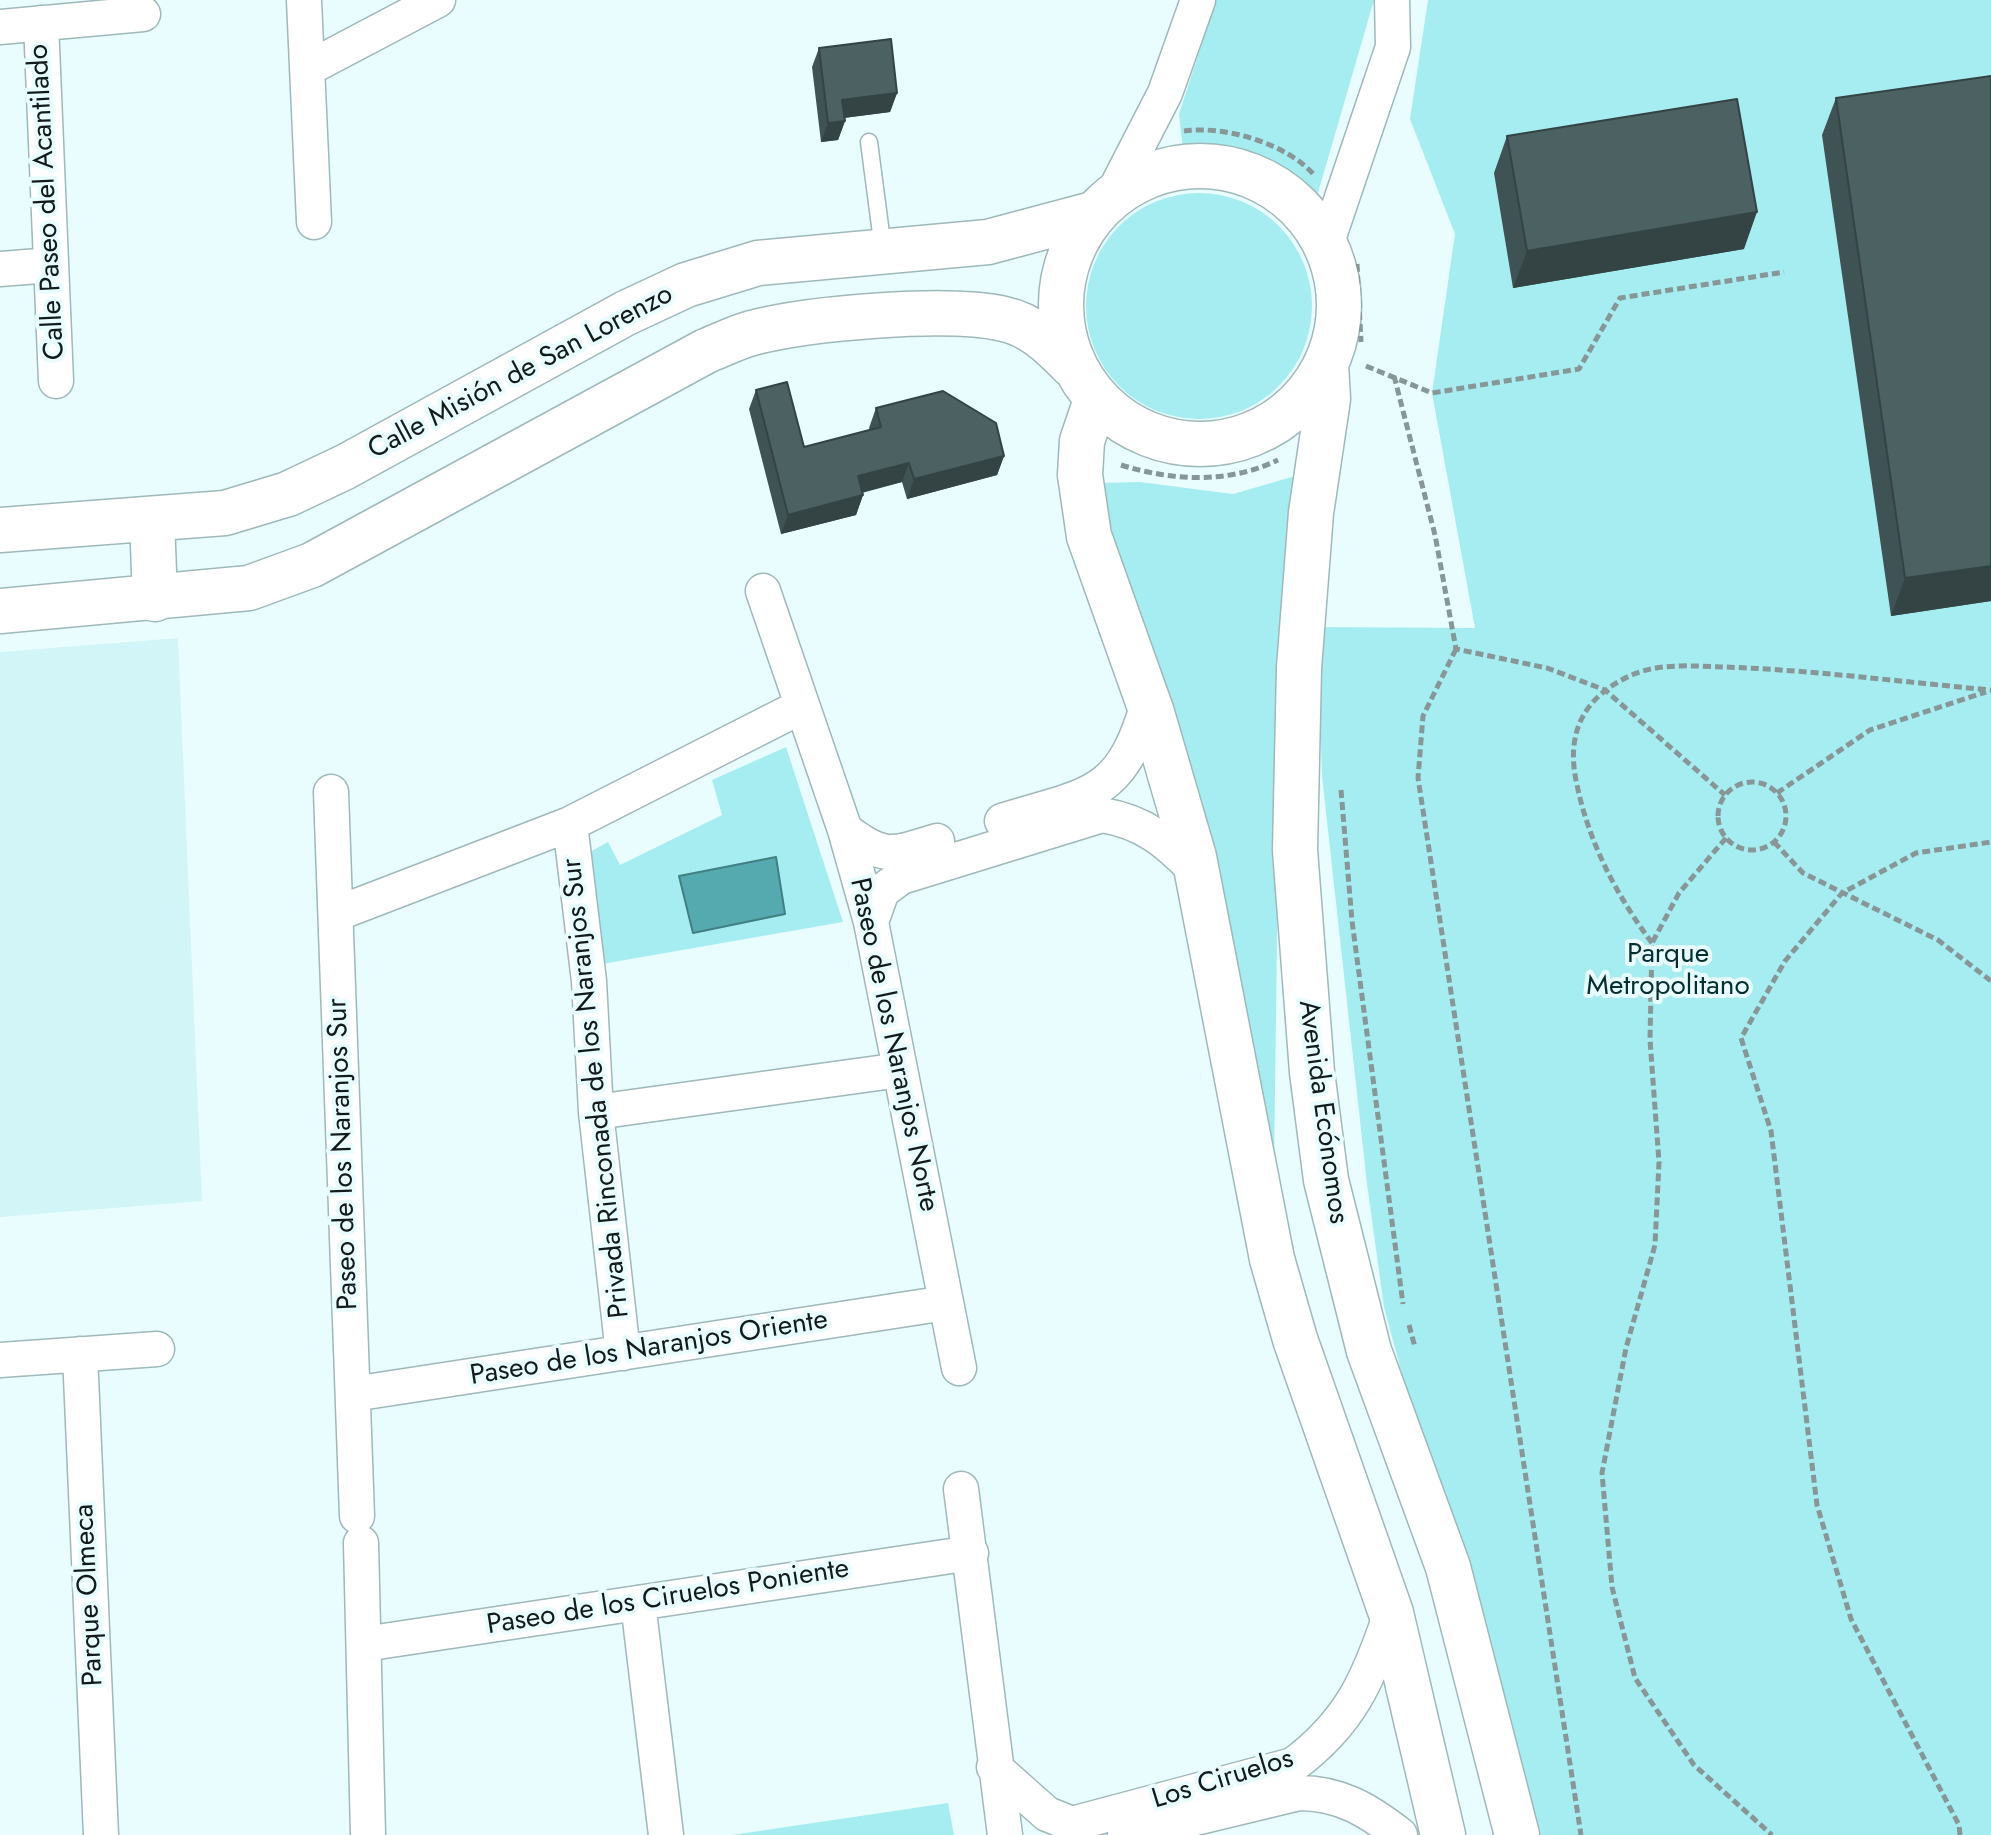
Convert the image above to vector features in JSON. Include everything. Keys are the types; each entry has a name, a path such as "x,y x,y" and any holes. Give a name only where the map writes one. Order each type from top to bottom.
{"street":[{"path":"304,0 314,222"},
{"path":"307,69 438,0"},
{"path":"1198,0 1165,93 1144,138 1072,249 1061,288 1062,329 1085,383 1080,475 1089,536 1148,703 1197,872 1272,1259 1295,1339 1391,1613 1443,1835"},
{"path":"0,611 249,588 312,565 706,351 751,333 791,326 920,314 1005,319 1045,338 1126,425 1162,440 1201,445 1227,442 1275,423 1305,398 1329,359 1339,298 1332,226 1393,47 1392,0"},
{"path":"0,27 143,14"},
{"name":"Calle Paseo del Acantilado","path":"41,23 56,381"},
{"path":"1102,205 1142,177 1177,167 1213,165 1236,171 1279,190 1306,215 1332,226"},
{"name":"Calle Misión de San Lorenzo","path":"0,530 225,513 288,494 686,285 758,263 883,249 988,242 1102,205"},
{"path":"0,269 51,265"},
{"name":"Avenida Ecónomos","path":"1329,359 1324,439 1311,513 1299,668 1295,850 1312,1072 1326,1180 1359,1319 1448,1567 1517,1835"},
{"path":"152,519 155,599"},
{"name":"Paseo de los Naranjos Norte","path":"763,591 845,830 871,922 959,1368"},
{"path":"845,830 868,847 892,854 1093,793 1108,784 1123,766 1136,744 1148,703"},
{"path":"336,914 570,824 802,706"},
{"name":"Paseo de los Naranjos Sur","path":"331,792 364,1644 368,1835"},
{"path":"871,922 882,891 901,877 1102,815 1125,819 1161,836 1197,872"},
{"name":"Privada Rinconada de los Naranjos Sur","path":"570,824 589,981 596,1112 623,1353"},
{"path":"596,1112 900,1070"},
{"name":"Paseo de los Naranjos Oriente","path":"353,1394 946,1303"},
{"path":"1295,1339 1359,1319"},
{"path":"0,1360 157,1349"},
{"name":"Parque Olmeca","path":"80,1354 101,1835"},
{"path":"961,1489 1005,1835"},
{"name":"Paseo de los Ciruelos Poniente","path":"364,1644 971,1553"},
{"path":"638,1603 666,1835"},
{"name":"Los Ciruelos","path":"994,1767 1047,1814 1072,1824 1293,1765 1315,1748 1355,1702 1375,1662 1391,1613"},
{"name":"Los Ciruelos","path":"1125,1835 1299,1793 1325,1793 1352,1803 1400,1835"}],"lane":[{"path":"869,142 883,249"}],"path":[{"path":"1144,138 1199,129 1273,144 1307,168 1332,226"},
{"path":"1329,359 1394,376 1432,393 1579,369 1620,298 1784,272"},
{"path":"1394,376 1435,535 1456,649 1423,716 1418,778 1581,1835"},
{"path":"1082,441 1122,466 1190,480 1252,472 1324,439"},
{"path":"1456,649 1547,668 1605,690 1725,795"},
{"path":"1652,943 1630,914 1585,822 1571,760 1581,714 1605,690 1636,673 1681,666 1763,668 1991,690 1870,730 1777,793"},
{"path":"1745,783 1768,786 1777,793 1786,813 1781,834 1774,842 1765,848 1744,849 1726,838 1718,817 1725,795 1745,783"},
{"path":"1341,788 1352,921 1403,1307"},
{"path":"1726,838 1679,893 1652,943 1650,1040 1659,1162 1655,1245 1626,1348 1602,1473 1612,1587 1635,1678 1694,1765 1772,1835"},
{"path":"1774,842 1803,873 1938,940 1991,981"},
{"path":"1960,1835 1959,1825 1851,1619 1817,1505 1771,1131 1741,1038 1785,961 1842,893 1916,853 1991,842"},
{"path":"1408,1322 1416,1353"}],"shaded area":[{"path":"178,638 202,1201 0,1217 0,652"},
{"path":"776,857 785,914 693,933 679,876"}],"green space":[{"path":"1216,0 1374,0 1313,210 1270,164 1183,149 1179,114"},
{"name":"Parque Metropolitano","path":"1428,0 1991,0 1991,1835 1525,1835 1384,1307 1367,1184 1322,776 1317,627 1475,628 1432,393 1455,234 1410,119"},
{"path":"1199,193 1242,201 1279,226 1304,263 1312,306 1304,349 1279,386 1242,411 1199,419 1156,411 1119,386 1094,349 1086,306 1094,263 1119,226 1156,201"},
{"path":"1309,472 1279,792 1274,1165 1099,483 1140,482 1233,494"},
{"path":"786,747 843,922 602,964 586,854 608,842 620,865 722,815 712,780"},
{"path":"948,1803 954,1835 732,1835"}],"building":[{"path":"891,39 897,93 842,100 845,121 828,123 819,48"},
{"path":"1991,76 1991,566 1905,578 1836,98"},
{"path":"1737,99 1757,212 1527,251 1507,136"},
{"path":"787,382 804,447 881,427 876,408 943,391 996,423 1004,456 914,479 909,463 858,476 863,495 788,515 756,390"}]}
